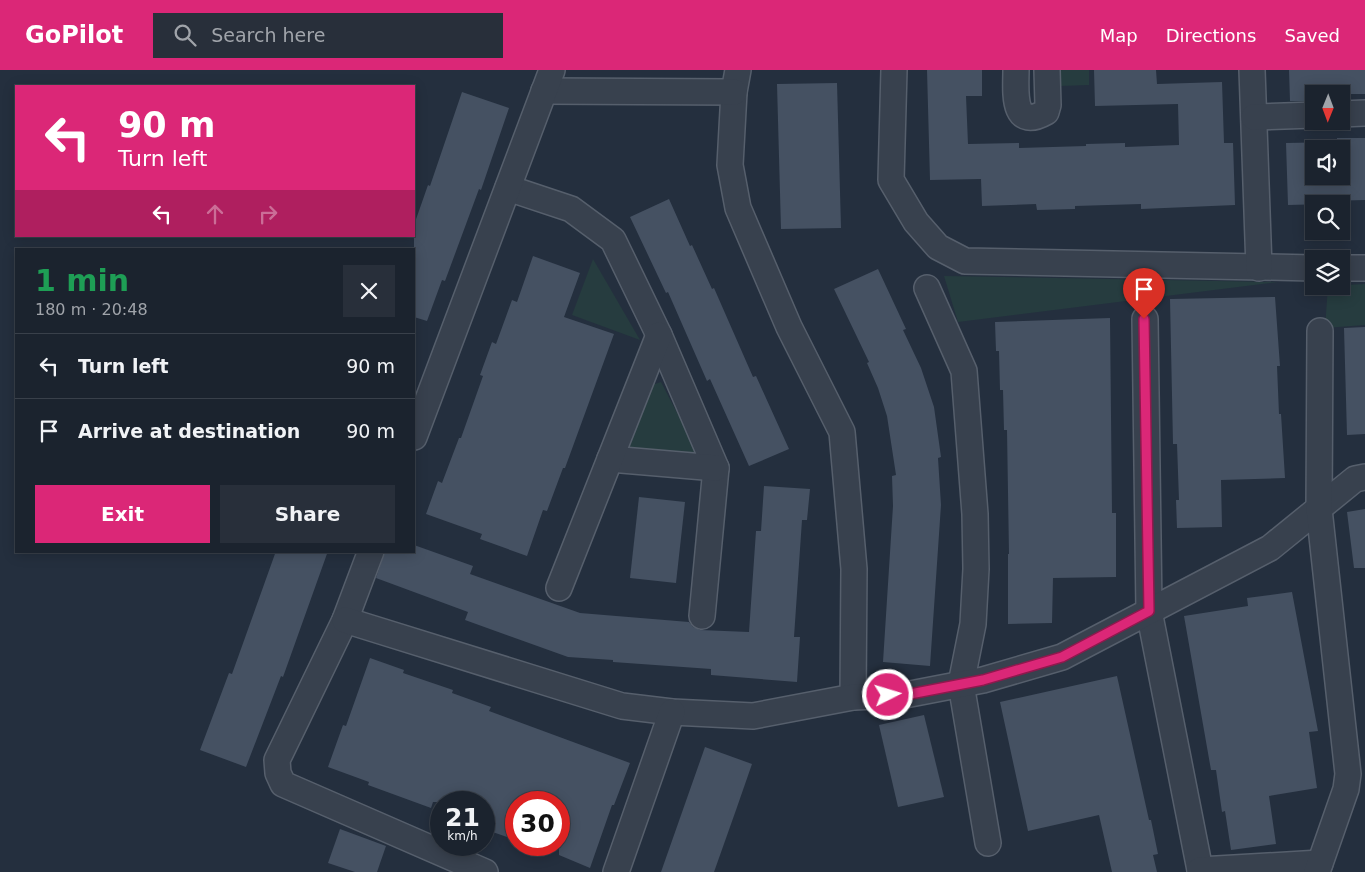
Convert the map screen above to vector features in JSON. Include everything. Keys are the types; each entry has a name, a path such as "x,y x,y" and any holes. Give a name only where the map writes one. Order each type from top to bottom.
{"street":[{"path":"894,70 890,180 916,222 938,247 965,261 1305,268"},
{"path":"1016,70 1017,107 1020,113 1026,116 1040,115 1046,112 1048,105 1047,70"},
{"path":"1252,70 1259,268"},
{"path":"415,435 548,80 736,81 730,165 738,208 788,327 842,432 854,569 853,697"},
{"path":"1350,114 1365,113"},
{"path":"1254,117 1305,115"},
{"path":"508,188 571,209 613,240 659,335 716,468 702,616"},
{"path":"1350,268 1365,268"},
{"path":"927,288 964,371 975,514 976,569 973,624 961,684 988,843"},
{"path":"1144,319 1149,611 1201,871 1318,868 1346,789 1348,774 1319,509 1320,331"},
{"path":"559,588 659,335"},
{"path":"610,459 716,468"},
{"path":"345,620 622,706 672,712 753,716 853,697 905,695 983,680 1062,657 1270,548 1355,479 1365,477"},
{"path":"370,553 345,620 277,760 278,773 283,784 485,872"},
{"path":"616,872 672,712"}],"green space":[{"path":"1059,70 1089,70 1089,85 1060,86"},
{"path":"593,259 640,340 572,315"},
{"path":"944,276 1278,282 958,322"},
{"path":"1365,284 1365,325 1325,328 1327,295 1350,295 1350,285"},
{"path":"661,382 697,451 696,461 630,453 626,447 652,385"}],"building":[{"path":"927,70 982,70 982,96 966,96 968,144 1019,143 1019,148 1125,143 1125,147 1179,145 1178,104 1095,106 1094,70 1156,70 1157,84 1222,82 1224,143 1233,143 1235,205 1141,209 1141,204 1075,206 1075,209 1037,210 1036,204 982,206 981,179 930,180"},
{"path":"1289,70 1365,70 1365,94 1350,94 1350,85 1305,85 1305,101 1290,101"},
{"path":"837,83 841,228 781,229 777,84"},
{"path":"462,92 509,108 481,190 479,189 445,281 442,280 427,321 415,317 414,237 415,222 428,185 430,186"},
{"path":"1337,138 1365,138 1365,200 1350,200 1350,195 1305,195 1305,205 1288,205 1286,143 1305,143 1305,185 1350,185 1350,140 1337,140"},
{"path":"669,199 690,246 692,245 712,289 714,288 753,377 756,376 789,449 749,466 710,379 707,381 668,292 666,293 630,217"},
{"path":"533,256 580,273 564,317 614,334 565,468 563,468 547,511 543,510 527,556 480,539 482,534 426,514 438,481 442,483 459,438 461,438 483,376 480,375 492,342 496,344 512,300 517,302"},
{"path":"878,269 906,329 903,330 921,368 934,407 941,457 938,458 941,505 930,666 883,662 893,506 892,476 896,475 887,416 878,388 867,363 869,362 834,289"},
{"path":"1275,297 1280,366 1277,366 1279,414 1281,414 1285,478 1221,480 1222,527 1177,528 1176,500 1179,500 1177,444 1173,444 1170,299"},
{"path":"1110,318 1112,513 1116,513 1116,577 1053,578 1052,623 1008,624 1007,430 1004,430 1003,390 1000,390 999,351 996,351 995,322"},
{"path":"1365,327 1365,434 1347,435 1344,328"},
{"path":"764,486 810,489 807,520 802,520 794,637 800,637 797,682 711,675 711,669 568,657 465,620 468,612 376,578 384,553 415,553 415,545 473,566 470,574 580,613 689,622 693,627 700,630 749,632 756,531 761,531"},
{"path":"639,497 685,502 676,583 630,578"},
{"path":"1365,509 1365,568 1354,568 1347,512"},
{"path":"275,553 327,553 283,677 281,676 246,767 200,750 229,673 232,674"},
{"path":"1292,592 1318,731 1309,732 1317,788 1269,796 1276,844 1231,850 1225,811 1222,812 1216,770 1211,770 1184,616 1248,606 1247,598"},
{"path":"370,658 404,670 403,673 453,690 452,693 491,707 489,711 630,763 614,805 612,805 590,868 561,856 570,856 570,791 505,791 505,836 495,833 495,791 430,791 430,808 368,785 369,782 328,767 343,725 346,726"},
{"path":"1117,676 1158,854 1153,855 1157,872 1112,872 1099,815 1028,831 1000,702"},
{"path":"924,715 944,797 898,807 879,725"},
{"path":"705,747 752,764 736,810 714,872 661,872"},
{"path":"340,829 386,846 377,872 355,872 328,863"}],"route":[{"path":"888,695 905,695 983,680 1062,657 1149,611 1144,319"}]}
